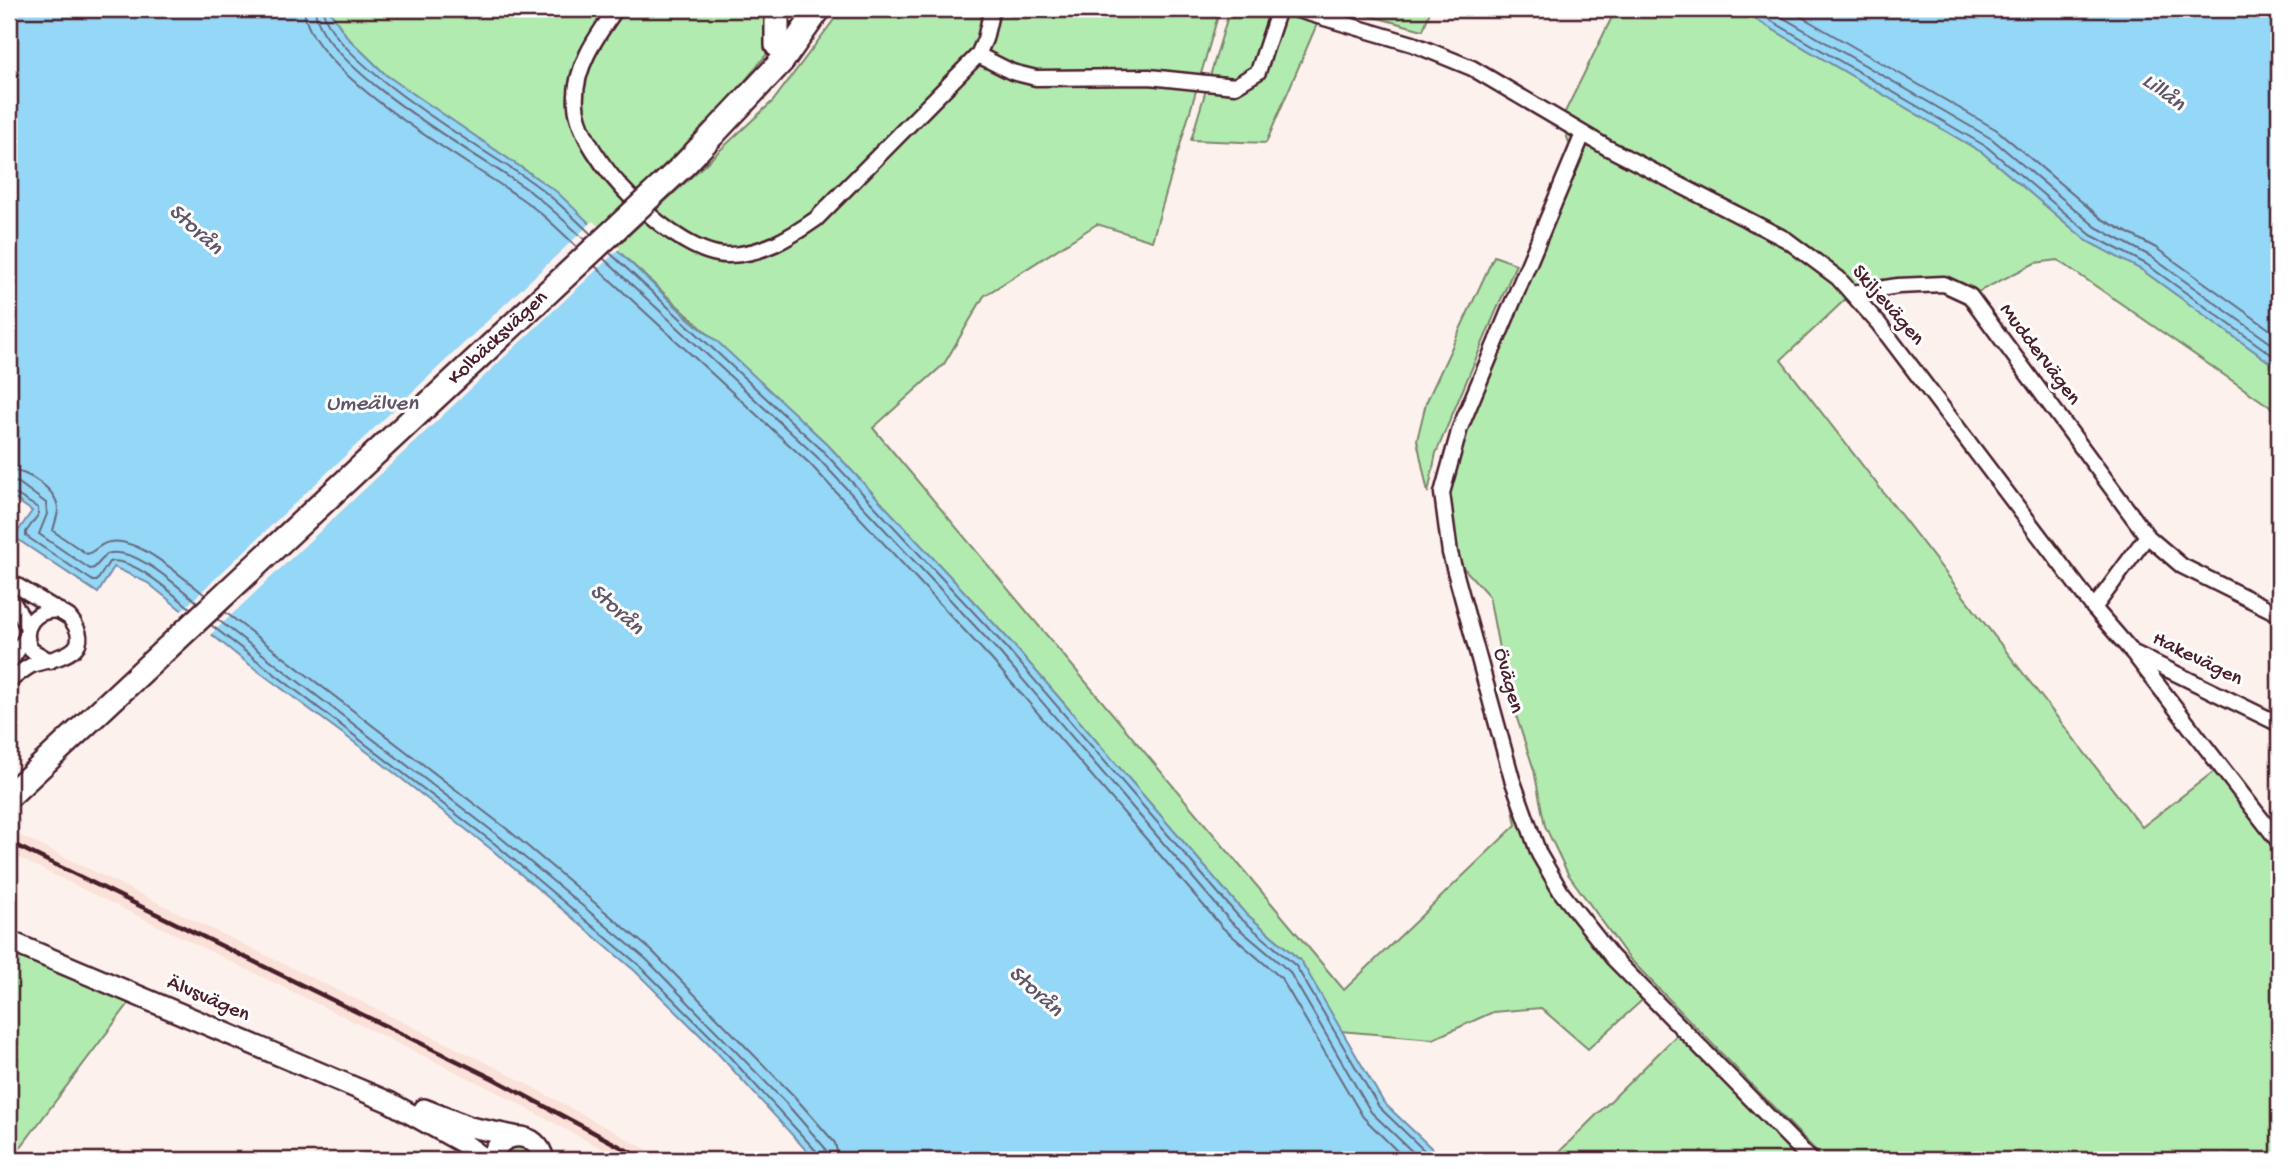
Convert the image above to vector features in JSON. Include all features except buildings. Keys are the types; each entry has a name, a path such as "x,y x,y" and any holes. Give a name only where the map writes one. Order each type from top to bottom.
{"highway":[{"path":"777,9 777,45"},
{"name":"Kolbäcksvägen","path":"9,779 680,160 804,9"},
{"name":"Kolbäcksvägen","path":"9,796 782,61 819,9"}],"main road":[{"name":"Älvsvägen","path":"9,941 389,1102 463,1143 486,1160"},
{"name":"Älvsvägen","path":"389,1102 418,1107 470,1126 533,1140 545,1159"},
{"path":"491,1160 500,1143 514,1136"}],"street":[{"path":"617,9 578,77 576,111 587,141 630,195 672,234 686,243 726,256 775,245 816,219 978,55 992,9"},
{"path":"978,55 1012,72 1035,78 1149,77 1235,86 1258,72 1279,9"},
{"name":"Skiljevägen","path":"1294,9 1444,55 1583,134 1787,240 1838,278 2279,842"},
{"name":"Övägen","path":"1583,134 1460,428 1442,493 1450,553 1512,779 1539,854 1561,892 1612,957 1811,1160"},
{"name":"Muddervägen","path":"1852,293 1898,286 1944,284 1970,296 2147,536 2182,566 2279,614"},
{"path":"2094,608 2147,536"},
{"path":"9,581 73,621 77,638 69,654 30,666 9,681"},
{"path":"9,596 34,654 50,661"},
{"path":"9,596 9,607"},
{"path":"9,663 38,614 60,611"},
{"name":"Hakevägen","path":"2133,653 2279,724"}],"shaded area":[{"path":"9,830 499,1069 666,1160 623,1160 489,1088 9,853"}],"green space":[{"path":"328,9 804,9 725,105 625,204 605,237 530,173 386,75 348,38"},
{"path":"842,9 1220,9 1152,241 1097,224 984,296 944,364 873,428 1344,990 1516,825 1494,711 1539,854 1648,995 1588,1049 1541,1008 1493,1012 1433,1039 1340,1031 1301,961 1243,911 1011,642 827,444 615,248 773,101"},
{"path":"1230,9 1264,9 1317,24 1266,143 1191,140"},
{"path":"1344,9 1431,9 1423,30"},
{"path":"1616,9 1738,9 1983,153 2087,241 2142,270 2279,369 2279,413 2058,260 2035,263 1970,296 1944,284 1852,293 1781,360 2142,827 2221,766 2279,842 2279,1160 1825,1160 1628,957 1568,874 1545,826 1534,770 1506,685 1489,596 1450,553 1442,493 1450,463 1574,157 1561,120"},
{"path":"1494,256 1516,264 1436,453 1428,493 1417,440 1426,403"},
{"path":"9,941 136,994 11,1160 9,1160"},
{"path":"1682,1030 1811,1160 1551,1160"},
{"path":"514,1136 544,1160 491,1160"}],"water":[{"name":"Umeälven","path":"9,9 328,9 348,38 386,75 557,192 690,320 719,343 827,444 1011,642 1243,911 1301,961 1384,1103 1444,1160 815,1160 711,1046 635,971 491,849 370,754 242,659 148,583 114,567 98,593 14,537 32,511 9,495"},
{"name":"Lillån","path":"1738,9 2279,9 2279,369 2142,270 2087,241 1983,153"}],"pier":[{"path":"593,221 620,248 208,637 179,613"}],"railway":[{"path":"9,842 494,1079 645,1160"}],"water label":[{"name":"Storån","path":"195,230"},
{"name":"Storån","path":"616,610"},
{"name":"Storån","path":"1035,992"}]}
